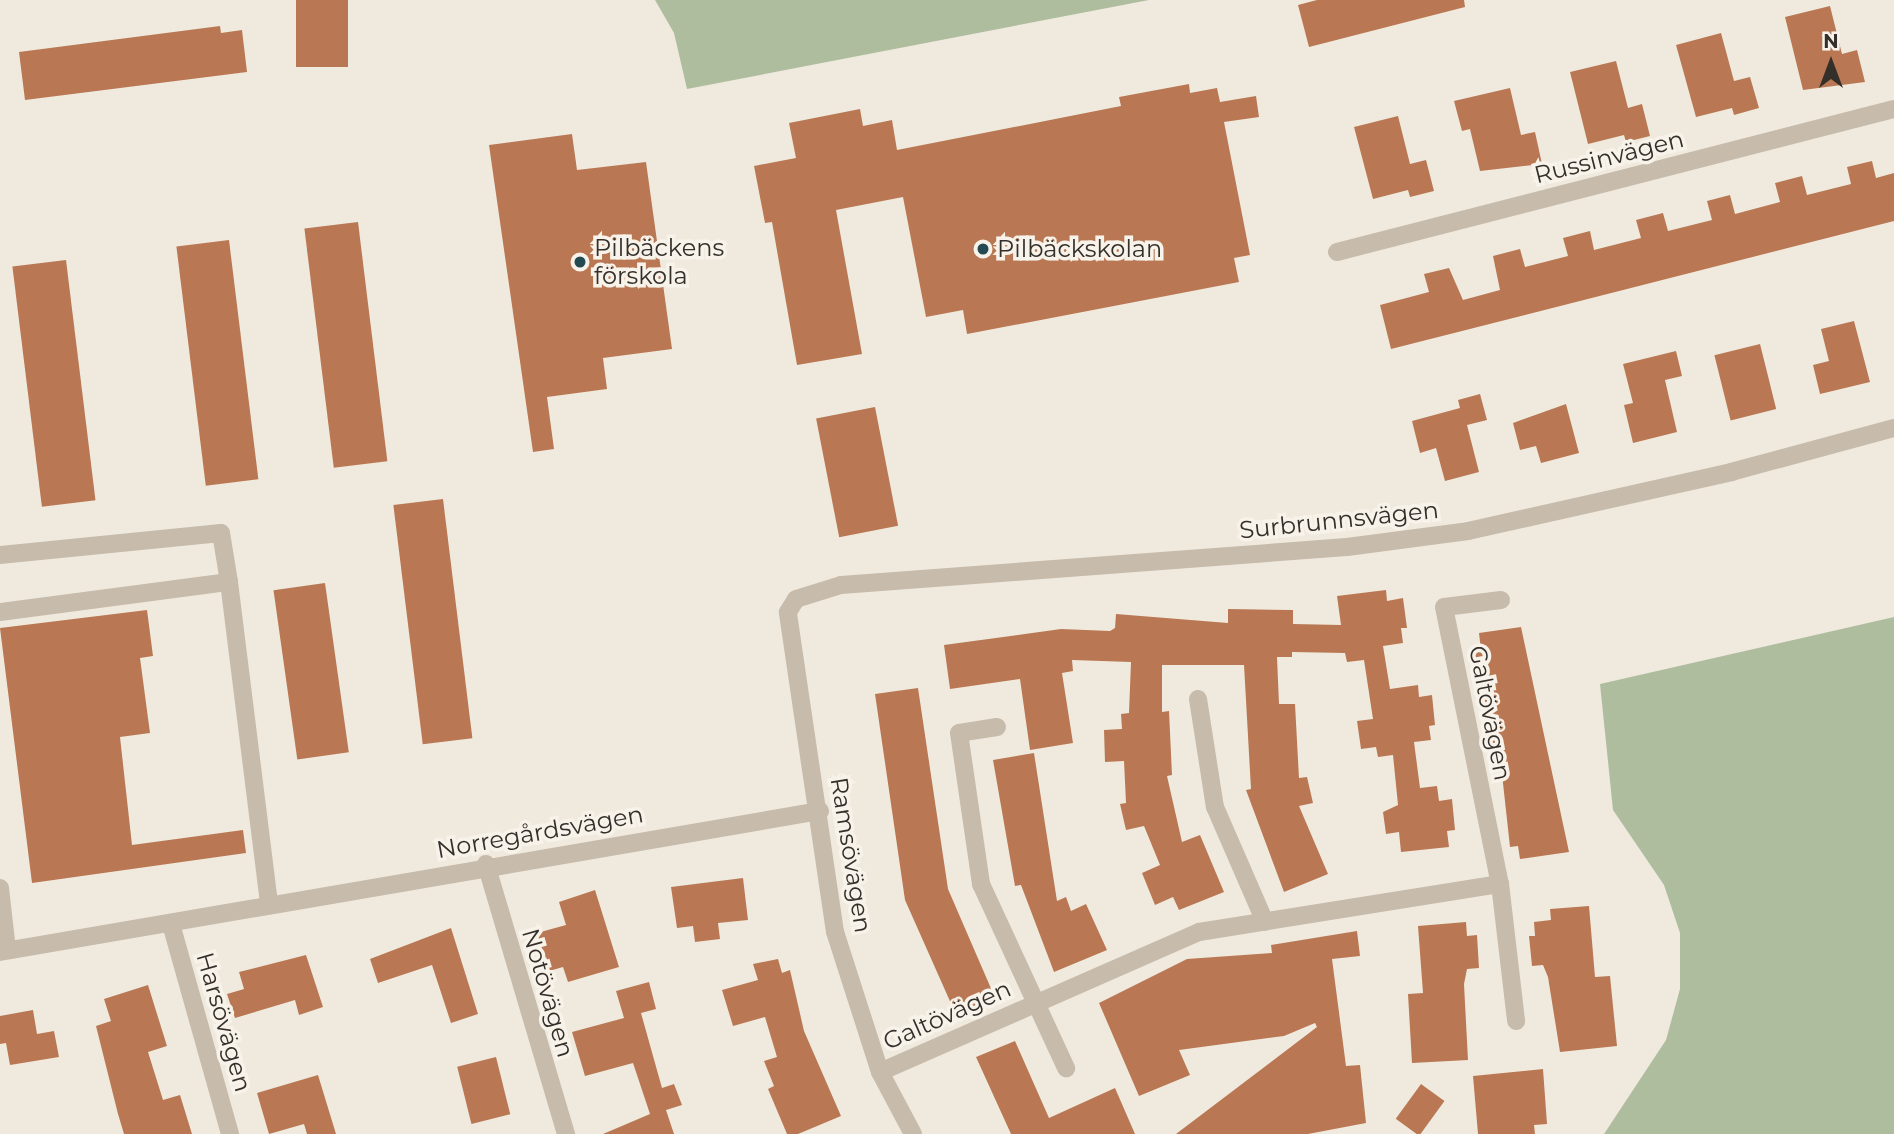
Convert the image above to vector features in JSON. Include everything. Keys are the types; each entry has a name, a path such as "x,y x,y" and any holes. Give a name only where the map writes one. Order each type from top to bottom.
{"street":[{"name":"Russinvägen","path":"1337,252 1894,109"},
{"name":"Surbrunnsvägen","path":"788,612 813,590 841,584 1348,547 1468,531 1731,472 1894,428"},
{"path":"0,555 221,533 269,905"},
{"path":"0,611 229,582"},
{"name":"Galtövägen","path":"1502,600 1444,607 1500,884 1516,1021"},
{"name":"Ramsövägen","path":"788,612 820,811 835,932 880,1072 913,1134"},
{"path":"1198,699 1215,807 1265,922"},
{"name":"Galtövägen","path":"997,727 958,733 981,884 1066,1068"},
{"name":"Norregårdsvägen","path":"0,888 4,951 171,924 486,864 820,811"},
{"name":"Notövägen","path":"486,864 566,1134"},
{"name":"Galtövägen","path":"880,1072 1199,932 1500,884"},
{"name":"Harsövägen","path":"171,924 230,1134"}],"green space":[{"path":"655,0 1149,0 687,89 674,33"},
{"path":"1894,617 1894,1134 1604,1134 1666,1040 1680,989 1680,933 1664,885 1613,810 1600,684"}],"building":[{"path":"296,0 348,0 348,67 296,67"},
{"path":"1317,0 1464,0 1465,7 1309,47 1298,5"},
{"path":"1830,6 1842,54 1857,50 1865,82 1803,90 1785,17"},
{"path":"220,26 221,33 242,30 247,72 25,100 19,52"},
{"path":"1721,33 1734,81 1750,77 1759,108 1734,115 1732,108 1696,117 1676,45"},
{"path":"1616,61 1628,108 1642,104 1650,136 1626,142 1624,135 1588,144 1570,72"},
{"path":"1189,84 1190,93 1217,88 1220,102 1256,96 1259,117 1224,122 1250,255 1234,258 1239,282 967,334 963,310 926,317 903,197 836,210 862,354 797,365 772,222 765,223 754,166 796,158 789,123 860,109 863,126 892,120 897,150 1121,106 1119,97"},
{"path":"1510,88 1521,135 1535,132 1542,164 1480,171 1470,129 1462,131 1454,101"},
{"path":"1398,116 1410,164 1426,160 1434,191 1410,197 1408,190 1373,199 1354,127"},
{"path":"572,134 577,170 646,162 672,349 603,358 607,389 547,397 554,449 533,452 489,145"},
{"path":"1872,161 1876,178 1894,173 1894,221 1391,349 1380,305 1429,292 1424,274 1449,268 1463,300 1500,290 1493,256 1520,249 1525,267 1568,256 1563,238 1590,231 1594,250 1641,238 1636,220 1663,213 1668,231 1712,220 1707,201 1730,195 1735,214 1780,202 1775,183 1802,176 1807,195 1851,184 1847,167"},
{"path":"358,222 387,461 334,468 304,229"},
{"path":"229,240 258,479 206,486 176,246"},
{"path":"66,260 95,500 42,507 12,267"},
{"path":"1854,321 1870,382 1820,394 1813,365 1829,361 1821,329"},
{"path":"1760,344 1776,409 1731,420 1714,355"},
{"path":"1676,351 1682,376 1665,380 1677,432 1633,443 1624,405 1633,403 1623,364"},
{"path":"1480,394 1487,420 1467,425 1479,472 1445,481 1436,448 1420,453 1412,421 1460,408 1458,400"},
{"path":"1566,404 1579,453 1541,463 1536,446 1520,450 1513,423"},
{"path":"875,407 898,526 839,537 816,418"},
{"path":"443,499 472,738 423,744 393,505"},
{"path":"325,583 349,752 297,760 274,590"},
{"path":"1386,590 1387,601 1403,598 1407,628 1401,628 1403,643 1383,646 1390,689 1418,685 1419,697 1432,695 1435,725 1429,726 1431,740 1414,742 1420,788 1437,786 1439,801 1452,799 1455,830 1447,831 1449,847 1401,852 1399,832 1386,834 1383,812 1398,805 1393,755 1378,757 1376,747 1361,749 1357,721 1373,719 1364,660 1347,662 1345,653 1292,652 1292,657 1277,657 1279,704 1295,704 1299,778 1307,777 1313,803 1299,806 1328,874 1284,892 1246,790 1251,789 1244,665 1162,665 1162,712 1169,711 1172,775 1167,776 1182,842 1200,835 1224,892 1179,910 1173,897 1155,905 1142,873 1160,865 1144,826 1126,830 1120,804 1126,803 1124,761 1105,762 1104,730 1122,729 1121,714 1129,713 1131,662 1072,660 1073,671 1062,673 1073,743 1030,750 1020,679 950,689 944,645 1061,629 1110,631 1115,628 1116,614 1228,623 1228,609 1293,610 1293,624 1341,625 1337,596"},
{"path":"147,610 153,656 140,658 150,733 120,737 132,845 243,830 246,853 32,883 0,628"},
{"path":"1521,627 1569,852 1520,859 1518,846 1510,847 1501,765 1493,766 1483,684 1475,686 1470,651 1481,650 1479,633"},
{"path":"918,688 948,889 996,1000 957,1017 905,900 875,694"},
{"path":"1034,753 1057,901 1066,897 1071,911 1086,904 1107,950 1054,972 1021,885 1015,886 993,760"},
{"path":"743,878 748,920 718,923 720,939 695,942 693,926 677,928 671,887"},
{"path":"595,890 619,967 568,982 563,967 549,971 537,933 566,925 559,902"},
{"path":"1589,906 1595,977 1610,976 1617,1046 1560,1052 1548,977 1543,965 1532,966 1529,936 1535,936 1534,922 1551,920 1550,909"},
{"path":"1466,922 1467,936 1477,935 1479,968 1467,969 1464,984 1468,1060 1412,1063 1408,994 1423,993 1418,926"},
{"path":"451,928 478,1014 451,1023 432,965 378,983 370,959"},
{"path":"1357,931 1360,956 1332,959 1346,1066 1360,1065 1366,1123 1308,1134 1176,1134 1317,1027 1315,1023 1284,1036 1179,1050 1190,1075 1139,1096 1099,1003 1187,959 1272,953 1271,945"},
{"path":"306,955 323,1007 299,1015 295,1000 235,1018 227,994 244,989 239,972"},
{"path":"778,959 782,973 790,970 804,1031 841,1116 798,1134 787,1134 768,1089 774,1086 764,1061 777,1057 765,1017 733,1026 722,990 758,980 753,964"},
{"path":"649,982 656,1009 641,1013 662,1088 674,1084 682,1105 666,1110 674,1134 603,1134 650,1114 633,1063 585,1076 572,1032 624,1018 616,991"},
{"path":"148,985 167,1046 148,1052 163,1100 180,1095 192,1134 124,1134 118,1114 96,1026 111,1021 104,999"},
{"path":"33,1010 37,1034 54,1031 59,1057 10,1065 6,1043 0,1044 0,1016"},
{"path":"1015,1041 1049,1118 1115,1088 1135,1134 1011,1134 976,1057"},
{"path":"496,1057 510,1114 471,1124 457,1067"},
{"path":"1543,1069 1547,1124 1534,1125 1535,1134 1478,1134 1473,1076"},
{"path":"318,1075 336,1134 307,1134 304,1124 269,1134 257,1093"},
{"path":"1421,1084 1444,1101 1421,1134 1396,1119"}],"place":[{"name":"Pilbäckskolan","path":"983,249"},
{"name":"Pilbäckens förskola","path":"580,262"}]}
